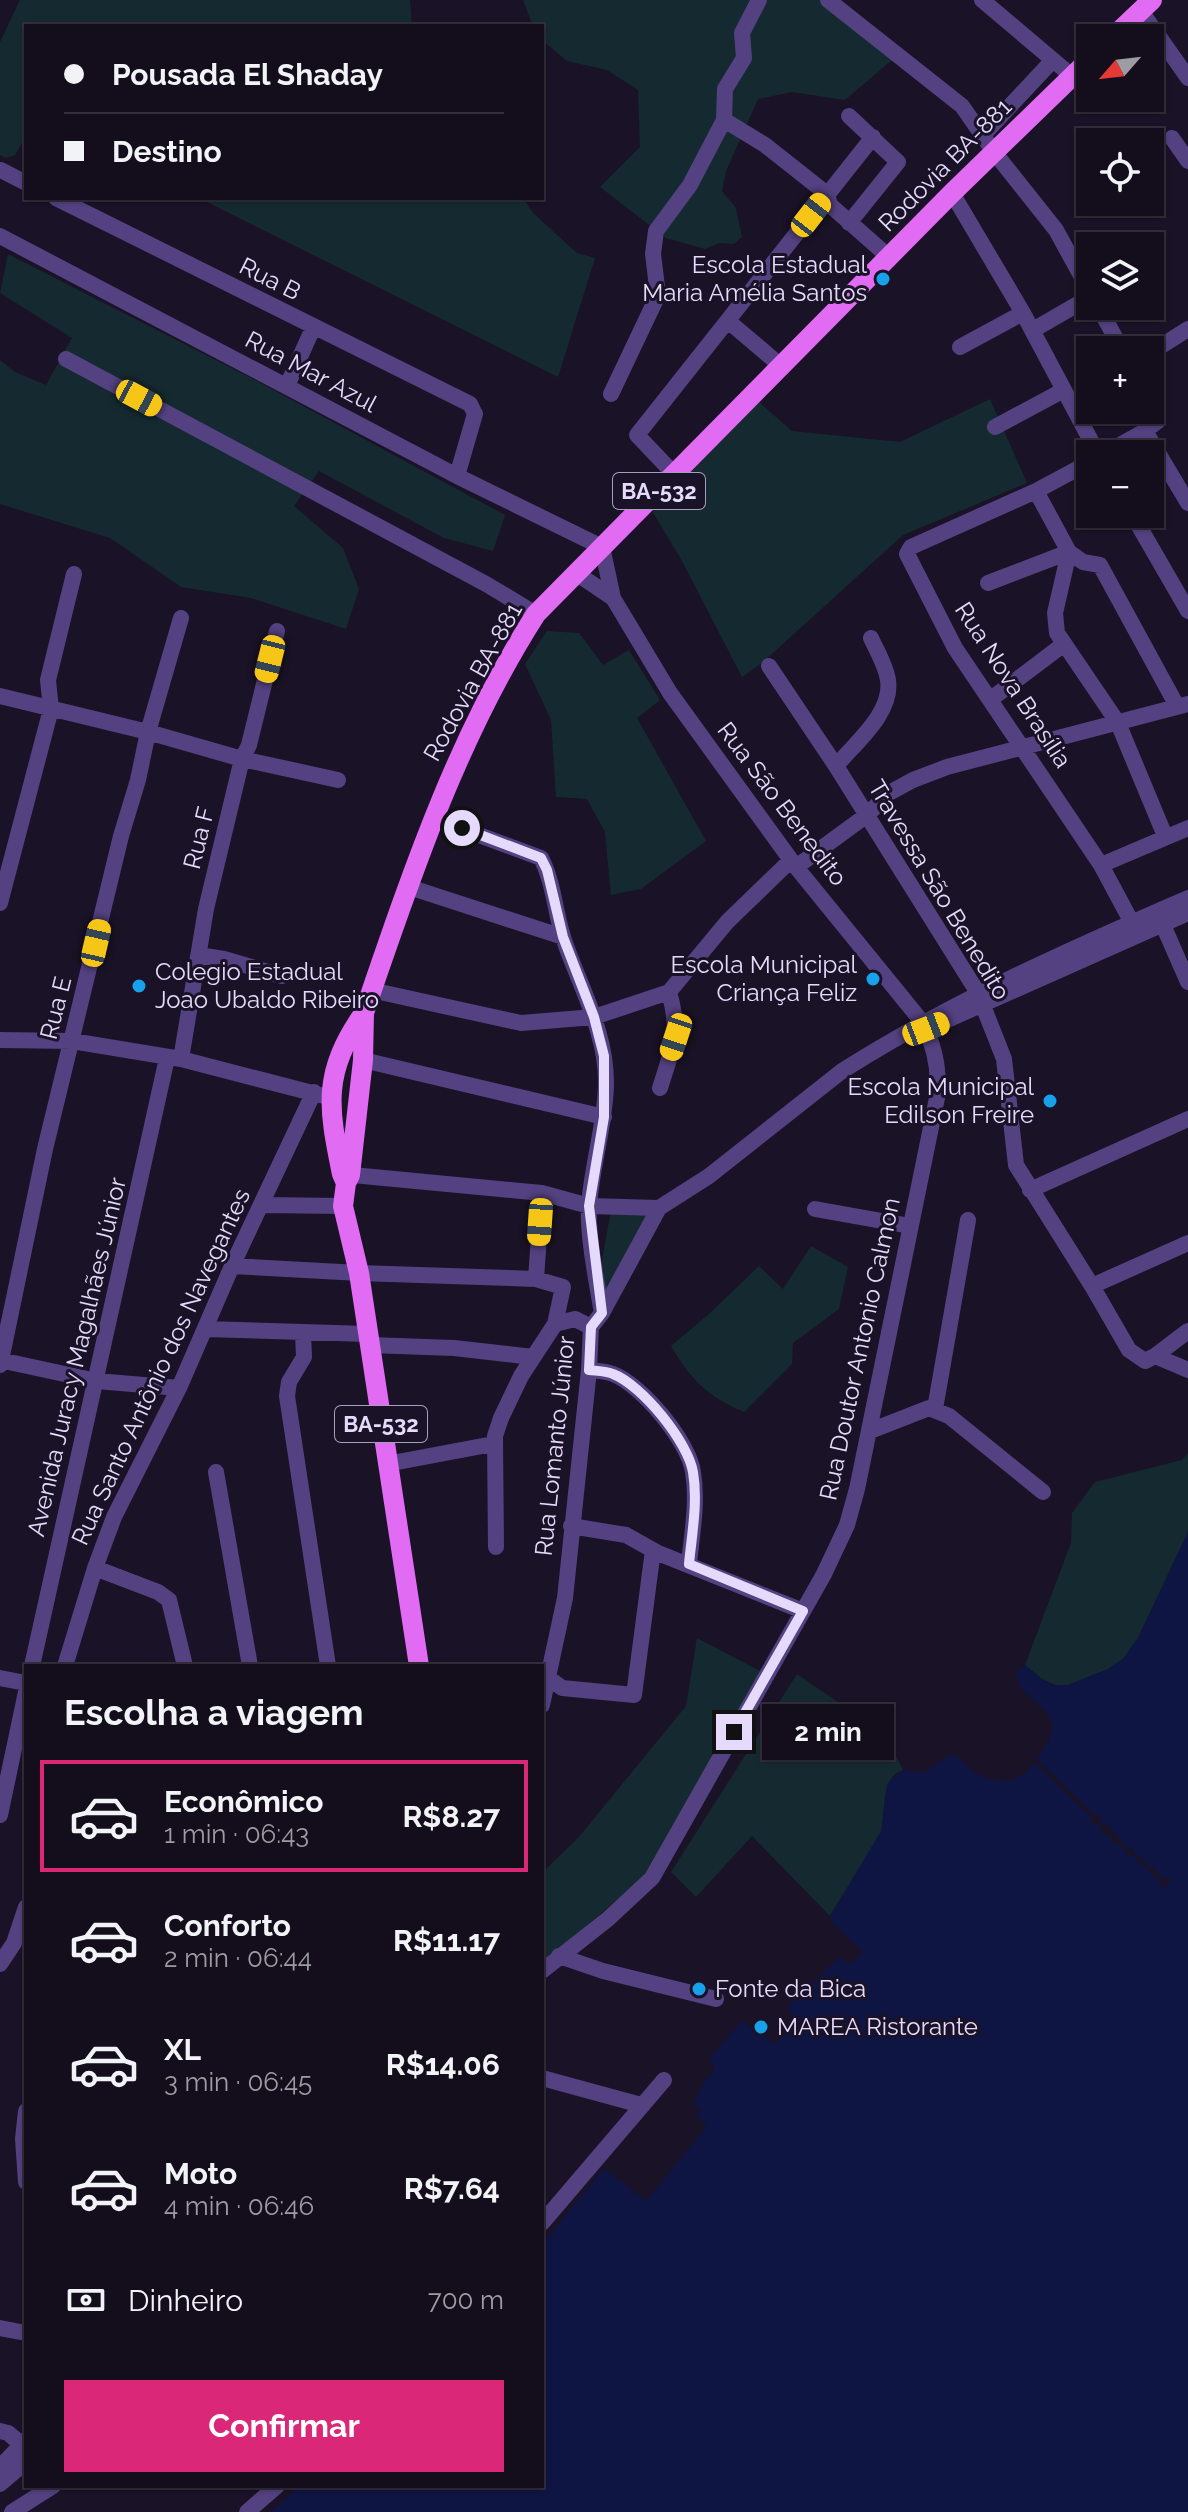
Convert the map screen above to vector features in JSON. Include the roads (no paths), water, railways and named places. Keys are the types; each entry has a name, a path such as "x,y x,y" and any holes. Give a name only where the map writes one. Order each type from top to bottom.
{"main road":[{"path":"1126,24 1147,3"},
{"name":"Rodovia BA-881","path":"364,1013 433,818 489,697 536,614 952,193 988,143 1076,72"},
{"name":"BA-532","path":"364,1013 363,1060 343,1206 359,1273 419,1664"},
{"name":"BA-532","path":"346,1177 322,1095 350,1033 364,1013"}],"street":[{"path":"611,394 658,295 653,254 656,231 690,185 724,120 725,89 744,58 741,40 744,28 759,0"},
{"path":"828,0 962,106 1056,230 1076,268"},
{"path":"982,0 1072,76"},
{"path":"1147,3 1188,78"},
{"path":"988,143 1053,60"},
{"path":"849,116 898,161 893,172 849,223"},
{"path":"724,120 765,145 827,194 830,205 889,257"},
{"path":"675,475 637,435 873,137"},
{"path":"1172,138 1188,161"},
{"path":"1,170 24,182"},
{"path":"952,193 1033,330 1091,440"},
{"name":"Rua B","path":"60,200 473,407 475,414 457,476"},
{"name":"Rua Mar Azul","path":"0,236 457,476 602,547"},
{"path":"1033,330 1076,303"},
{"path":"960,347 1023,313"},
{"path":"728,321 781,366"},
{"path":"287,386 313,328"},
{"path":"1164,344 1188,329"},
{"path":"66,359 486,584 536,614"},
{"path":"995,427 1064,390"},
{"path":"1129,440 1154,424"},
{"path":"1145,431 1188,503"},
{"name":"Rua Nova Brasília","path":"1076,470 1036,491 911,547 907,554 955,648 1101,865 1135,929"},
{"path":"371,990 521,1023 594,1017 669,992 727,922 793,864 867,815 889,793 947,767 1182,705 1100,565 1083,562 1069,552 1036,491"},
{"path":"1140,528 1188,611"},
{"name":"Rua São Benedito","path":"602,547 613,598 670,693 793,864 922,1027"},
{"path":"988,583 1069,552"},
{"path":"1069,552 1055,613 1057,633 1118,723 1165,836"},
{"name":"Rua São Benedito","path":"576,573 613,598"},
{"path":"0,903 51,709 48,680 74,574"},
{"name":"Rua E","path":"0,1362 45,1149 121,836 181,618"},
{"name":"Rua F","path":"174,1058 242,759 249,745 277,631"},
{"path":"836,766 883,711 885,704 889,688 887,676 871,638"},
{"path":"991,699 1064,644"},
{"name":"Travessa São Benedito","path":"769,666 867,815 980,1000 1004,1059 1016,1165 1030,1190 1129,1350 1145,1361 1155,1356 1188,1370"},
{"path":"0,696 148,732 242,759 338,780"},
{"path":"433,818 541,858 547,870 563,937 594,1017 604,1056 604,1117 589,1206 596,1320 575,1319 555,1324"},
{"path":"1101,865 1188,828"},
{"path":"409,887 563,937"},
{"path":"346,1177 542,1193 589,1206 659,1208 709,1176 842,1071 922,1027 1135,929 1188,898"},
{"path":"1135,929 1163,925 1188,913"},
{"path":"1163,925 1188,982"},
{"path":"199,955 282,976"},
{"path":"660,1088 676,1037 669,992"},
{"name":"Rua Doutor Antonio Calmon","path":"544,1981 584,1938 652,1878 803,1611 847,1525 870,1431 938,1087 937,1060 922,1027"},
{"path":"0,1040 72,1041 174,1058 322,1095"},
{"name":"Avenida Juracy Magalhães Júnior","path":"32,1664 174,1058"},
{"path":"363,1060 604,1117"},
{"name":"Rua Santo Antônio dos Navegantes","path":"66,1664 114,1517 179,1388 262,1205 322,1095"},
{"path":"1030,1190 1188,1119"},
{"path":"536,1279 542,1193"},
{"path":"262,1205 343,1206"},
{"name":"Rua Lomanto Júnior","path":"546,1678 565,1598 596,1320 659,1208"},
{"path":"815,1209 910,1226"},
{"path":"935,1409 968,1220"},
{"path":"1092,1286 1188,1243"},
{"path":"232,1266 536,1279 563,1287 555,1324 533,1357 501,1418 493,1444 496,1547"},
{"path":"205,1329 303,1333 533,1357"},
{"path":"1155,1356 1188,1331"},
{"path":"303,1333 304,1357 289,1382 287,1396 328,1664"},
{"path":"0,1362 97,1381 179,1388"},
{"path":"589,1370 615,1374 637,1390 686,1449 693,1470 695,1504 689,1564"},
{"path":"870,1431 916,1412 935,1409 949,1416 1043,1492"},
{"path":"387,1464 493,1444"},
{"path":"216,1472 250,1664"},
{"path":"571,1526 626,1535 653,1550 803,1611"},
{"path":"546,1678 562,1688 634,1695 653,1550"},
{"path":"95,1568 158,1592 169,1600 185,1664"},
{"path":"0,1678 24,1683"},
{"path":"0,1815 24,1701"},
{"path":"0,1964 14,1943 24,1913"},
{"path":"564,1958 716,1999"},
{"name":"Rua Doutor Antonio Calmon","path":"544,1970 564,1958"},
{"path":"544,2079 641,2105"},
{"path":"544,2221 664,2080"},
{"path":"24,2130 24,2153"},
{"path":"0,2328 24,2333"},
{"path":"0,2431 24,2443"},
{"path":"3,2477 24,2446"},
{"path":"3,2477 24,2463"},
{"path":"3,2477 28,2502"},
{"path":"12,2512 50,2488"},
{"path":"247,2512 275,2488"}],"place":[{"name":"Escola Estadual Maria Amélia Santos","path":"883,279"},
{"name":"Escola Municipal Criança Feliz","path":"873,979"},
{"name":"Colegio Estadual Joao Ubaldo Ribeiro","path":"139,986"},
{"name":"Escola Municipal Edilson Freire","path":"1050,1101"},
{"name":"Fonte da Bica","path":"699,1989"},
{"name":"MAREA Ristorante","path":"761,2027"}]}
